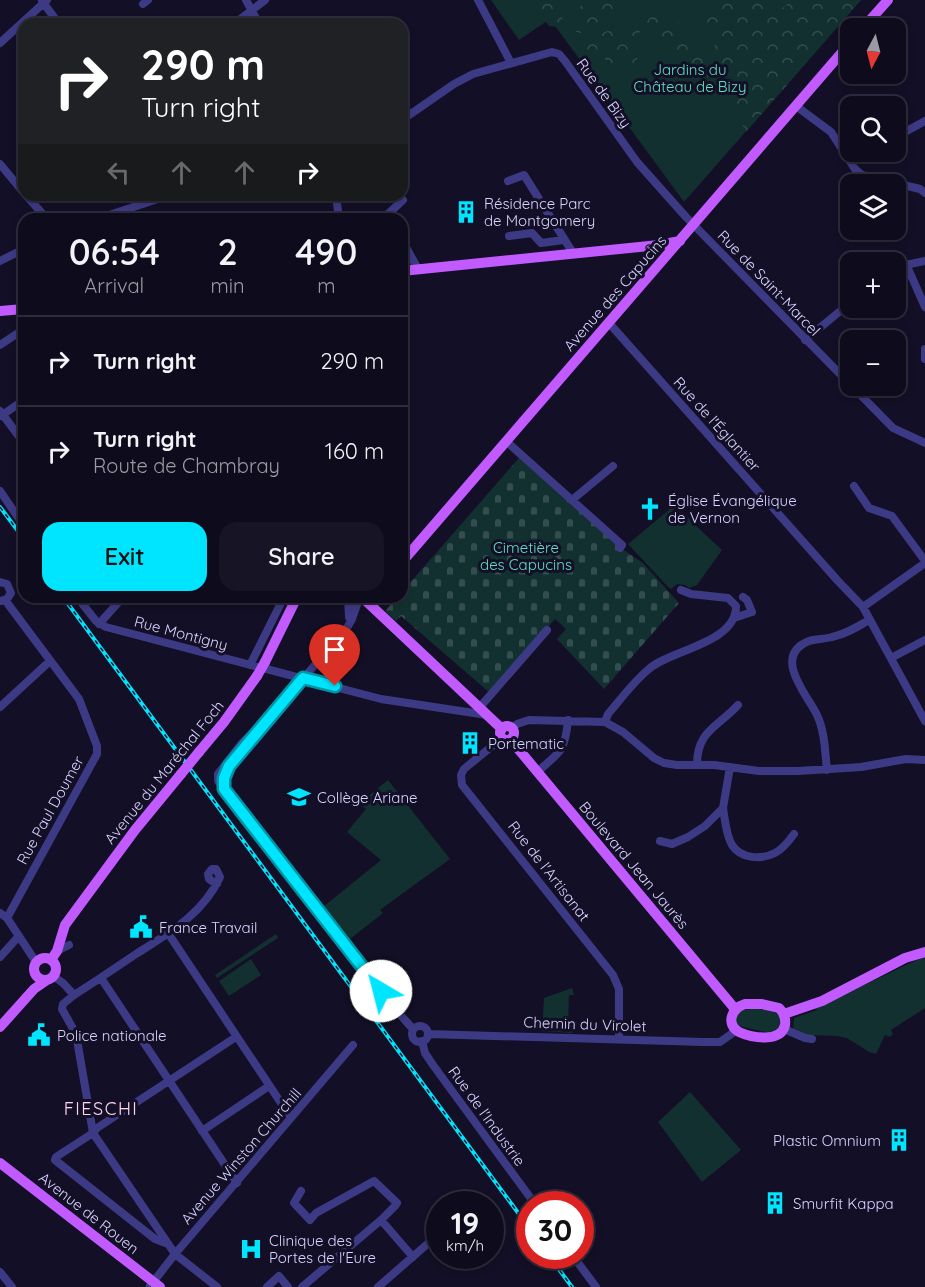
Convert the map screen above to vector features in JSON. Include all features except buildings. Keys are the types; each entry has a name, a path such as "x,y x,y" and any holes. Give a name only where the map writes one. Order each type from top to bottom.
{"main road":[{"path":"872,18 888,0"},
{"name":"Avenue des Capucins","path":"408,555 840,55"},
{"path":"408,270 680,241"},
{"path":"659,245 669,254"},
{"path":"0,311 18,310"},
{"name":"Avenue du Maréchal Foch","path":"56,950 65,925 135,830 224,722 257,676 294,603"},
{"name":"Boulevard Jean Jaurès","path":"369,603 506,734 735,1009"},
{"path":"34,988 36,963 56,950"},
{"path":"0,1027 34,988 50,978 55,966 56,950"},
{"path":"784,1014 822,1001 905,958 925,952"},
{"path":"36,975 40,979 50,978"},
{"path":"745,1004 776,1006 784,1014 784,1029 778,1035 769,1038 737,1030 731,1018 735,1009 745,1004"},
{"name":"Avenue de Rouen","path":"1,1166 154,1285"}],"street":[{"path":"246,0 256,18"},
{"path":"242,18 265,0"},
{"path":"478,0 511,63"},
{"path":"26,18 43,1 54,18"},
{"path":"0,43 18,25"},
{"name":"Rue de Bizy","path":"408,116 454,84 473,74 552,52 559,54 637,162 693,226"},
{"path":"796,106 831,132 851,163 862,175 920,189 925,193"},
{"path":"906,131 925,121"},
{"path":"0,164 18,186"},
{"path":"508,181 524,175 573,254"},
{"path":"31,201 42,213"},
{"path":"115,213 152,201"},
{"path":"389,213 401,201"},
{"name":"Rue de Saint-Marcel","path":"693,226 893,428 925,443"},
{"path":"509,236 532,233 541,243 564,240"},
{"path":"408,251 418,269"},
{"path":"0,261 18,252"},
{"path":"925,261 906,264 925,307"},
{"path":"805,340 840,311"},
{"name":"Rue de l'Églantier","path":"609,323 838,581 863,606 925,721"},
{"path":"0,345 18,333"},
{"path":"925,350 925,359"},
{"path":"18,404 1,414 18,435"},
{"path":"507,442 622,545 620,548"},
{"path":"572,500 613,466"},
{"path":"854,486 869,508 892,516 925,562 863,606"},
{"path":"0,491 18,517"},
{"path":"0,582 7,584 10,588 9,597 3,601 50,661 0,706"},
{"path":"681,590 691,594 728,598 736,606 734,618"},
{"path":"601,722 650,667 716,638 734,618 752,612 747,600 743,597"},
{"path":"83,603 103,625 119,603"},
{"path":"250,665 281,603"},
{"path":"346,628 350,610 349,603"},
{"path":"361,603 346,628 275,710 242,743 221,782 395,1009 413,1029 414,1039 422,1041 428,1034 422,1026 413,1029"},
{"path":"827,770 823,733 818,716 795,679 792,667 794,656 800,647 809,641 848,633 869,620"},
{"name":"Rue Montigny","path":"103,625 381,699 480,711"},
{"path":"480,711 548,630"},
{"path":"891,658 925,640"},
{"name":"Rue Paul Doumer","path":"2,917 97,754 97,746 79,699 50,661"},
{"path":"697,764 697,751 705,734 738,705"},
{"path":"506,734 517,724 529,720 601,722 624,732 654,758 664,763 759,771 827,770 906,759 925,760"},
{"path":"537,772 561,750 566,740 568,720"},
{"name":"Rue de l'Artisanat","path":"506,734 464,769 461,775 462,785 613,975 619,989 619,1039"},
{"path":"730,767 723,808 732,845 754,858 776,853 794,834"},
{"path":"660,841 672,844 688,837 705,826 723,808"},
{"path":"217,884 196,912 63,1004 63,1013 76,1034 93,1133 174,1254 217,1287"},
{"path":"2,917 19,936 36,963"},
{"path":"168,933 291,1118"},
{"path":"0,957 19,936"},
{"path":"50,978 63,983 74,995"},
{"path":"101,978 237,1183"},
{"path":"784,1029 797,1036 812,1039"},
{"name":"Chemin du Virolet","path":"428,1034 720,1041 737,1030"},
{"path":"168,1244 155,1239 55,1160 97,1128 236,1036"},
{"name":"Rue de l'Industrie","path":"422,1041 425,1053 433,1065 525,1191"},
{"name":"Avenue Winston Churchill","path":"154,1285 174,1254 353,1045"},
{"path":"202,1131 269,1086"},
{"path":"301,1191 294,1203 310,1220 326,1208 374,1181 378,1182 397,1203 381,1220 303,1287"},
{"path":"381,1220 412,1257"},
{"path":"378,1287 426,1245"},
{"path":"583,1269 596,1287"},
{"path":"0,1272 12,1287"},
{"path":"267,1287 279,1276 288,1287"}],"green space":[{"name":"Jardins du Château de Bizy","path":"491,0 861,0 845,18 840,18 840,24 684,202 550,19 519,40"},
{"path":"512,0 563,0 567,4 559,27 549,26 543,18"},
{"path":"601,0 612,0 611,19 580,33 572,30 575,11 582,5"},
{"path":"721,0 773,0 781,9 793,0 861,0 845,18 840,18 840,24 746,132 741,123 743,113 730,96 651,30 641,30 636,42 638,67 636,79 619,67 605,80 600,72 605,66 605,56 599,53 585,57 581,53 581,41 637,20 646,22 657,11 672,23 679,22 708,56 714,56 715,41 709,31 705,12 719,6"},
{"name":"Cimetière des Capucins","path":"519,458 618,546 643,563 679,603 604,689 557,639 566,629 555,619 490,693 401,616 396,621 385,611 392,603 408,603 408,585"},
{"path":"676,504 722,550 697,585 689,588 677,584 671,589 628,544"},
{"path":"388,780 450,859 380,910 383,913 350,939 323,907 381,860 347,832 366,809 356,800 361,794 367,797"},
{"path":"276,934 278,938 217,978 215,975"},
{"path":"925,956 925,1008 891,1030 893,1034 890,1037 885,1035 876,1054 847,1038 808,1035 793,1031 794,1018 817,1010 816,1008"},
{"path":"251,959 261,975 229,996 219,981"},
{"path":"572,988 574,995 569,995 568,1027 574,1028 572,1033 542,1031 544,998"},
{"path":"759,1008 774,1011 781,1018 779,1028 769,1033 739,1026 736,1023 736,1015 742,1010"},
{"path":"690,1092 741,1150 702,1182 658,1122"}],"railway":[{"path":"0,507 18,531"},
{"path":"67,603 516,1210"},
{"path":"559,1269 572,1287"}],"place":[{"name":"Résidence Parc de Montgomery","path":"466,212"},
{"name":"Église Évangélique de Vernon","path":"650,509"},
{"name":"Portematic","path":"470,743"},
{"name":"Collège Ariane","path":"299,797"},
{"name":"France Travail","path":"141,927"},
{"name":"Police nationale","path":"39,1035"},
{"name":"Plastic Omnium","path":"899,1140"},
{"name":"Smurfit Kappa","path":"775,1203"},
{"name":"Clinique des Portes de l'Eure","path":"251,1249"}],"district":[{"name":"FIESCHI","path":"101,1108"}],"route":[{"path":"335,686 303,678 229,766 224,778 224,789 381,991"}]}
